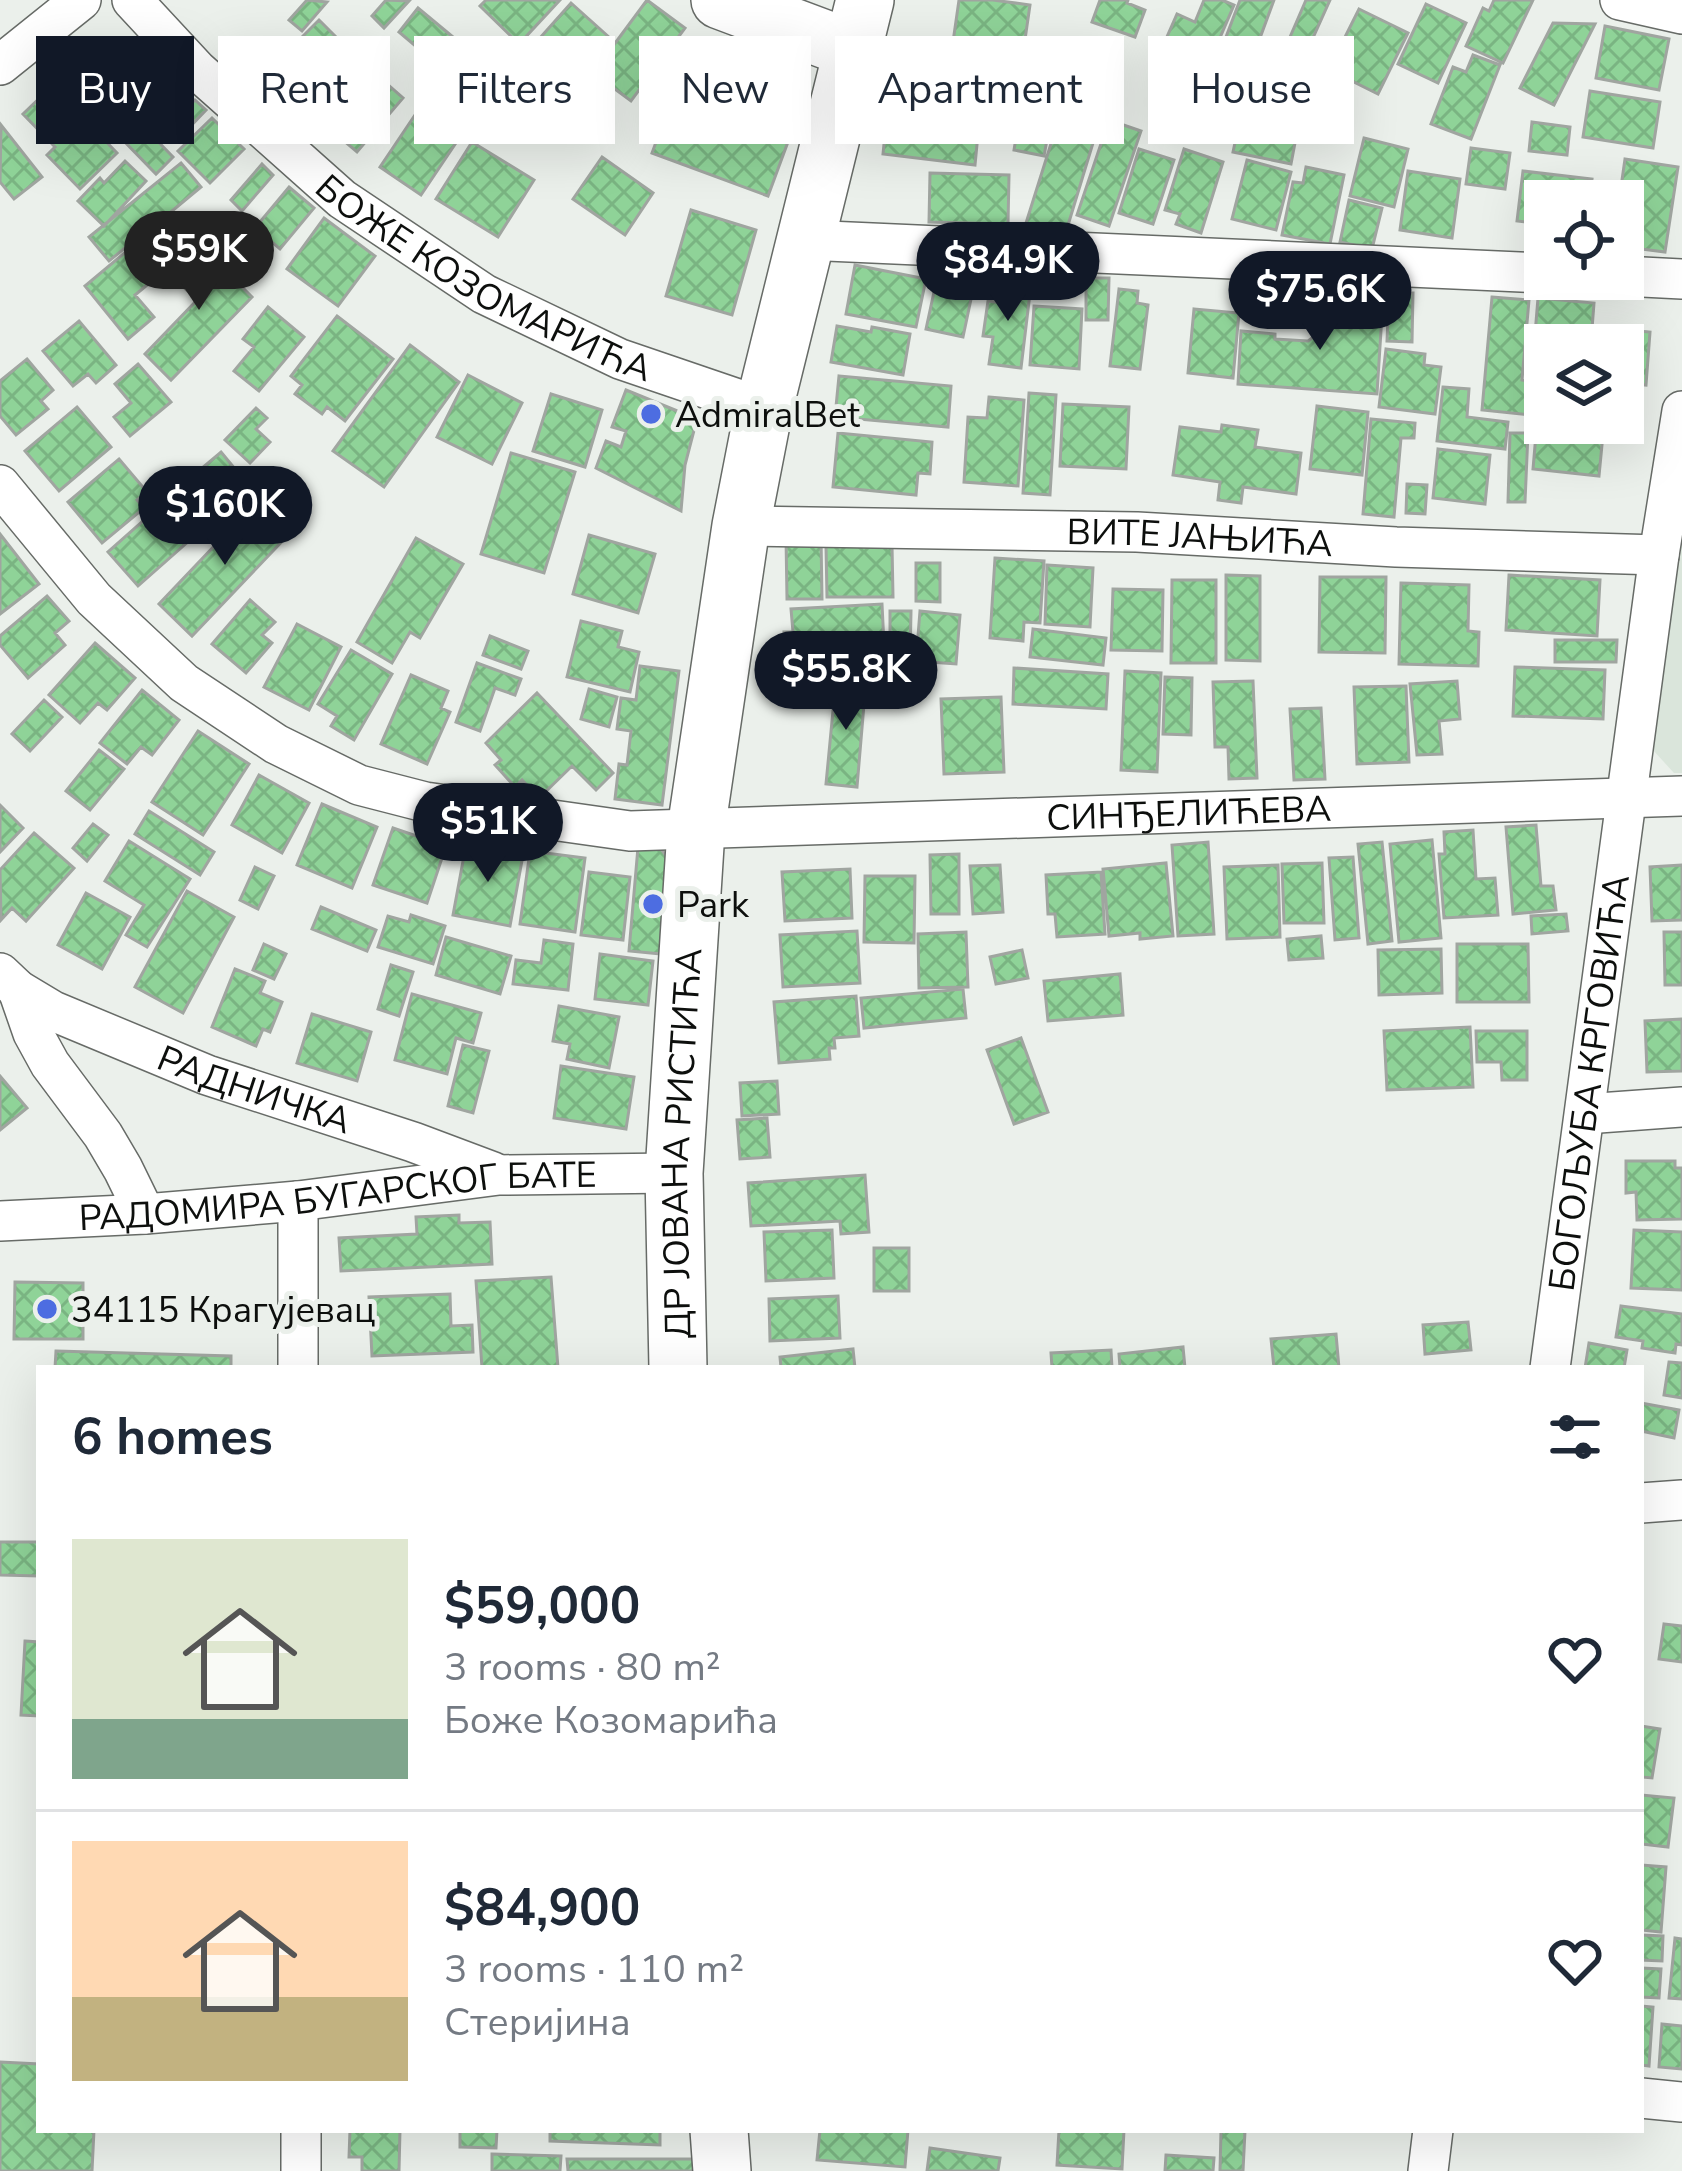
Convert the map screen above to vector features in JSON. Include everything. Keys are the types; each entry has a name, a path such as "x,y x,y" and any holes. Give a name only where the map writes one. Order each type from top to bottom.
{"street":[{"path":"0,65 81,0"},
{"name":"БОЖЕ КОЗОМАРИЋА","path":"132,0 197,70 342,199 484,294 620,359 764,408"},
{"path":"720,0 858,25"},
{"path":"1620,0 1682,14"},
{"name":"ДР ЈОВАНА РИСТИЋА","path":"678,1365 674,1173 696,830 741,526 764,408 858,25"},
{"path":"805,240 1524,272"},
{"path":"1644,278 1682,279"},
{"name":"БОГОЉУБА КРГОВИЋА","path":"1550,1365 1682,411"},
{"name":"СИНЂЕЛИЋЕВА","path":"0,485 94,599 184,683 276,744 358,785 425,802 631,832 1682,796"},
{"name":"ВИТЕ ЈАЊИЋА","path":"741,526 1137,532 1659,555"},
{"name":"РАДНИЧКА","path":"9,981 53,1011 207,1075 499,1174"},
{"name":"РАДНИЧКА","path":"9,981 50,1064 103,1135 145,1214"},
{"path":"1585,1114 1682,1106"},
{"name":"РАДОМИРА БУГАРСКОГ БАТЕ","path":"0,1221 298,1202 499,1174 674,1173"},
{"path":"298,1202 298,1365"},
{"path":"1644,1503 1682,1500"},
{"path":"1644,2098 1682,2102"},
{"path":"301,2133 301,2171"},
{"path":"719,2133 722,2171"},
{"path":"1428,2171 1433,2133"}],"shaded area":[{"path":"1682,539 1682,773 1674,773 1653,750 1648,729"}],"building":[{"path":"307,0 327,2 302,31 289,20"},
{"path":"386,0 409,1 384,28 372,16"},
{"path":"486,0 560,0 526,36 511,36 480,6"},
{"path":"647,0 685,28 679,36 639,36 639,90 631,101 615,89 615,43"},
{"path":"959,0 1030,5 1026,36 954,36"},
{"path":"1100,0 1128,0 1145,10 1135,37 1092,22"},
{"path":"1204,0 1234,5 1221,36 1167,36 1177,14 1195,22"},
{"path":"1240,0 1274,0 1261,36 1226,36"},
{"path":"1306,0 1330,0 1314,36 1290,36"},
{"path":"1494,0 1533,0 1503,63 1466,46 1483,8 1489,11"},
{"path":"571,3 608,36 542,36"},
{"path":"1426,4 1466,23 1438,83 1398,64"},
{"path":"418,8 452,36 414,36 414,45 399,32"},
{"path":"1359,9 1408,33 1378,94 1354,82 1354,36 1346,36"},
{"path":"319,20 335,36 303,36"},
{"path":"1553,23 1595,24 1554,105 1520,88"},
{"path":"1605,26 1669,39 1659,90 1596,78"},
{"path":"1473,55 1500,65 1471,139 1431,124 1453,67 1466,72"},
{"path":"390,87 403,98 390,113"},
{"path":"1590,91 1660,102 1653,148 1583,137"},
{"path":"36,101 36,127 23,114"},
{"path":"194,101 206,110 194,122"},
{"path":"414,116 414,144 455,144 421,195 380,167"},
{"path":"212,118 218,124 218,144 239,144 244,149 210,183 178,151 194,144 194,135"},
{"path":"1532,122 1570,127 1567,155 1529,151"},
{"path":"1,125 42,177 14,199 0,182"},
{"path":"1124,125 1141,131 1109,226 1077,215 1101,144 1124,144"},
{"path":"1364,138 1408,149 1394,207 1350,196"},
{"path":"52,144 108,144 117,153 80,189 47,155 55,147"},
{"path":"127,144 160,144 173,157 156,174"},
{"path":"471,144 534,180 498,237 436,199"},
{"path":"655,144 787,144 768,196 652,153"},
{"path":"884,144 977,144 975,165 883,154"},
{"path":"1015,144 1046,144 1044,156 1014,150"},
{"path":"1051,144 1093,144 1065,235 1026,223"},
{"path":"1235,144 1295,144 1291,164 1233,152"},
{"path":"1471,148 1510,153 1505,189 1466,184"},
{"path":"1139,149 1174,160 1153,224 1119,213"},
{"path":"1184,149 1223,162 1201,233 1176,224 1180,214 1165,210"},
{"path":"602,157 653,193 625,235 573,199"},
{"path":"1625,159 1678,167 1665,252 1644,249 1644,180 1622,180"},
{"path":"1247,160 1291,172 1276,230 1232,219"},
{"path":"125,161 146,181 104,226 78,201"},
{"path":"181,163 201,187 166,216 181,234 158,253 142,234 109,261 89,237"},
{"path":"262,164 273,175 242,211 231,200"},
{"path":"1306,167 1344,175 1330,244 1282,235 1293,182 1303,183"},
{"path":"1408,171 1460,179 1452,238 1400,230"},
{"path":"1523,171 1592,179 1524,180 1524,222 1517,221"},
{"path":"930,173 1009,175 1008,224 929,222"},
{"path":"289,187 314,208 280,249 255,228"},
{"path":"1349,200 1382,208 1372,249 1340,242"},
{"path":"691,210 756,230 732,315 666,296"},
{"path":"324,218 375,256 338,306 287,269"},
{"path":"203,248 252,297 171,380 145,354 197,300 174,278"},
{"path":"128,250 152,281 135,295 154,317 128,339 85,286"},
{"path":"855,265 926,279 916,327 846,314"},
{"path":"937,278 974,285 963,337 926,329"},
{"path":"1086,278 1109,278 1108,320 1086,320"},
{"path":"998,281 1031,285 1021,368 989,364 993,337 983,336 988,301 995,302"},
{"path":"1119,289 1138,291 1137,303 1148,305 1140,369 1110,366"},
{"path":"1389,293 1413,293 1412,342 1387,341"},
{"path":"1333,296 1383,299 1377,394 1238,384 1241,331 1308,341 1330,325"},
{"path":"1492,297 1529,300 1524,324 1524,414 1482,410"},
{"path":"1538,300 1594,303 1592,324 1536,324"},
{"path":"1034,306 1082,309 1079,369 1030,365"},
{"path":"268,307 304,337 259,391 234,371 254,347 243,339"},
{"path":"1194,309 1239,313 1233,378 1188,373"},
{"path":"337,316 393,359 345,421 327,407 322,414 295,394 302,385 291,376"},
{"path":"79,321 116,365 96,383 88,374 73,386 43,351"},
{"path":"837,326 910,334 903,375 831,362"},
{"path":"1644,331 1650,332 1644,385"},
{"path":"410,345 459,382 384,487 333,451"},
{"path":"1386,349 1425,354 1424,365 1441,367 1435,414 1379,407"},
{"path":"27,359 53,390 41,401 48,409 16,435 0,416 0,381"},
{"path":"138,364 171,402 130,436 114,417 131,403 115,384"},
{"path":"468,375 522,403 492,464 437,437"},
{"path":"839,376 951,386 948,427 835,417"},
{"path":"1443,387 1469,389 1467,417 1508,422 1505,449 1437,441"},
{"path":"626,390 697,419 685,465 681,511 596,468 606,441 621,447 626,431 612,427"},
{"path":"1029,393 1056,395 1050,495 1023,493"},
{"path":"551,394 602,410 585,467 533,451"},
{"path":"989,397 1024,400 1018,486 964,482 968,417 987,418"},
{"path":"1063,404 1129,407 1126,469 1060,466"},
{"path":"1317,406 1368,412 1362,475 1310,469"},
{"path":"77,407 111,447 59,491 25,451"},
{"path":"256,408 267,418 256,429 270,442 250,463 225,440"},
{"path":"1371,419 1415,423 1414,438 1401,438 1394,517 1363,514"},
{"path":"1222,425 1258,430 1255,447 1301,453 1296,494 1243,487 1241,503 1218,500 1220,482 1173,475 1180,427 1221,432"},
{"path":"838,433 932,442 930,474 918,473 916,495 833,487"},
{"path":"1510,433 1524,433 1525,502 1508,502"},
{"path":"1535,444 1602,444 1599,476 1533,469"},
{"path":"1438,449 1490,455 1485,504 1433,498"},
{"path":"221,452 245,481 200,519 176,490"},
{"path":"511,453 575,472 544,573 481,554"},
{"path":"119,459 147,492 137,500 144,508 102,543 68,502"},
{"path":"1407,484 1427,485 1425,514 1406,513"},
{"path":"170,497 200,531 138,586 108,552"},
{"path":"258,500 291,532 192,636 159,604"},
{"path":"0,534 39,584 0,614"},
{"path":"589,535 655,554 638,613 573,594"},
{"path":"786,537 821,537 822,599 787,599"},
{"path":"416,538 463,564 420,638 410,632 392,663 357,642"},
{"path":"892,545 893,597 827,597 826,546"},
{"path":"995,558 1044,561 1040,623 1024,622 1023,641 990,638"},
{"path":"916,563 940,563 940,602 916,601"},
{"path":"1047,565 1093,568 1090,627 1045,624"},
{"path":"1226,575 1260,576 1260,661 1226,660"},
{"path":"1509,575 1600,580 1597,636 1506,630"},
{"path":"1320,577 1386,577 1385,653 1319,652"},
{"path":"1172,580 1216,580 1216,663 1171,663"},
{"path":"1401,583 1469,585 1468,631 1479,632 1478,666 1399,664"},
{"path":"1113,589 1163,590 1162,651 1111,650"},
{"path":"47,596 69,621 55,633 65,645 28,678 0,645 0,636"},
{"path":"250,600 275,622 262,635 272,643 246,673 212,644"},
{"path":"882,604 885,664 786,670 784,632 793,632 791,609"},
{"path":"890,611 911,611 910,661 890,661"},
{"path":"920,611 960,615 956,664 916,661"},
{"path":"581,621 622,631 618,647 639,652 630,692 567,677"},
{"path":"297,624 341,647 309,710 264,687"},
{"path":"1033,629 1106,638 1103,665 1030,657"},
{"path":"490,636 528,651 521,669 483,655"},
{"path":"1555,640 1617,640 1616,662 1555,662"},
{"path":"95,643 135,678 107,710 98,703 80,723 49,695"},
{"path":"351,650 392,674 354,740 331,726 337,716 318,704"},
{"path":"477,663 521,679 515,695 495,688 480,731 456,722"},
{"path":"640,666 679,671 662,805 615,799 619,764 627,765 631,731 617,729 621,698 636,700"},
{"path":"1515,667 1605,670 1603,719 1513,716"},
{"path":"1014,668 1108,674 1106,709 1013,704"},
{"path":"1125,671 1161,673 1157,772 1121,770"},
{"path":"411,675 448,691 441,708 450,712 427,764 381,744"},
{"path":"1165,677 1192,678 1191,735 1163,734"},
{"path":"836,679 866,681 857,787 826,784"},
{"path":"1253,681 1257,778 1229,779 1228,747 1215,747 1213,682"},
{"path":"1457,681 1460,719 1439,721 1442,754 1417,755 1410,684"},
{"path":"1406,686 1409,762 1357,764 1354,687"},
{"path":"589,689 617,697 609,727 581,719"},
{"path":"142,690 179,720 152,755 141,747 127,764 100,743"},
{"path":"537,693 613,773 596,790 572,766 539,798 522,780 515,787 495,765 501,760 486,743"},
{"path":"1001,697 1004,772 944,774 941,699"},
{"path":"44,700 62,717 30,751 12,734"},
{"path":"1321,708 1325,779 1294,780 1290,709"},
{"path":"198,731 249,764 203,835 152,802"},
{"path":"99,750 124,769 90,810 66,791"},
{"path":"259,775 309,803 282,853 232,825"},
{"path":"322,804 377,827 352,888 297,865"},
{"path":"0,805 23,828 0,852"},
{"path":"149,811 214,852 200,875 135,834"},
{"path":"93,824 108,835 87,861 73,848"},
{"path":"1536,825 1541,886 1553,886 1556,910 1513,914 1506,827"},
{"path":"393,828 446,846 427,903 373,885"},
{"path":"1473,830 1476,879 1495,878 1498,915 1444,918 1439,854 1445,854 1444,832"},
{"path":"34,833 74,868 26,921 12,908 1,920 0,870"},
{"path":"1432,840 1441,938 1399,942 1390,844"},
{"path":"129,841 190,879 147,947 126,935 144,905 105,881"},
{"path":"1208,842 1214,934 1178,936 1172,845"},
{"path":"1382,842 1392,941 1368,944 1358,844"},
{"path":"466,845 523,855 510,926 453,915"},
{"path":"638,847 661,849 671,862 662,954 629,951"},
{"path":"530,851 585,858 575,932 520,924"},
{"path":"959,854 959,914 931,914 930,855"},
{"path":"1353,857 1359,938 1335,940 1329,858"},
{"path":"1166,863 1173,936 1109,936 1103,869"},
{"path":"1322,863 1324,923 1284,923 1282,864"},
{"path":"1000,865 1003,912 973,914 970,866"},
{"path":"1278,865 1280,937 1227,939 1224,867"},
{"path":"1682,865 1682,920 1652,921 1650,867"},
{"path":"255,867 274,876 258,909 240,900"},
{"path":"850,869 852,918 785,921 782,872"},
{"path":"589,872 630,877 623,940 581,935"},
{"path":"1101,872 1105,934 1057,937 1055,914 1048,914 1046,875"},
{"path":"865,876 915,876 914,943 864,942"},
{"path":"187,891 234,917 183,1013 135,987"},
{"path":"86,893 130,917 102,969 58,945"},
{"path":"321,907 376,930 367,951 312,929"},
{"path":"1566,914 1568,931 1532,934 1531,916"},
{"path":"411,915 445,926 433,964 378,947 388,916 409,922"},
{"path":"857,931 860,983 783,987 780,935"},
{"path":"966,932 968,987 919,988 918,934"},
{"path":"1664,932 1682,932 1682,985 1665,985"},
{"path":"1321,936 1323,958 1289,960 1287,939"},
{"path":"446,937 511,956 500,994 436,975"},
{"path":"544,940 573,944 568,990 513,984 516,960 541,963"},
{"path":"264,944 286,954 274,979 253,970"},
{"path":"1457,944 1528,944 1529,1002 1457,1002"},
{"path":"1441,949 1442,993 1379,995 1378,950"},
{"path":"1022,950 1028,978 996,984 990,957"},
{"path":"600,954 653,961 648,1005 595,999"},
{"path":"391,965 413,972 399,1016 378,1009"},
{"path":"235,969 265,981 260,993 282,1002 270,1032 263,1029 256,1046 212,1027"},
{"path":"1120,974 1123,1015 1048,1021 1044,981"},
{"path":"963,989 966,1018 864,1028 861,998"},
{"path":"412,994 481,1013 473,1043 456,1038 447,1074 395,1060"},
{"path":"856,996 859,1036 834,1038 830,1059 779,1063 774,1002"},
{"path":"559,1006 619,1017 609,1068 567,1059 570,1044 553,1041"},
{"path":"312,1014 371,1032 357,1081 297,1063"},
{"path":"1682,1019 1682,1071 1647,1072 1645,1021"},
{"path":"1470,1027 1473,1087 1387,1090 1384,1031"},
{"path":"1476,1031 1527,1031 1527,1080 1502,1080 1501,1062 1477,1062"},
{"path":"1021,1038 1048,1112 1014,1124 987,1050"},
{"path":"463,1045 489,1051 473,1113 448,1106"},
{"path":"561,1066 634,1077 626,1129 554,1118"},
{"path":"0,1076 27,1108 0,1130"},
{"path":"777,1081 779,1114 742,1116 740,1083"},
{"path":"767,1118 770,1157 740,1159 737,1120"},
{"path":"1626,1161 1675,1161 1675,1168 1682,1168 1682,1219 1637,1220 1636,1192 1626,1193"},
{"path":"865,1175 869,1232 841,1234 840,1221 751,1226 748,1183"},
{"path":"459,1215 459,1223 490,1222 492,1264 341,1271 339,1238 417,1234 416,1217"},
{"path":"832,1230 834,1278 766,1281 764,1232"},
{"path":"1634,1230 1682,1232 1682,1290 1631,1288"},
{"path":"874,1248 909,1248 909,1291 874,1291"},
{"path":"551,1277 558,1365 482,1365 476,1281"},
{"path":"15,1282 83,1283 83,1339 14,1339"},
{"path":"450,1294 451,1326 472,1325 473,1352 372,1356 369,1297"},
{"path":"838,1296 840,1338 770,1341 769,1299"},
{"path":"1621,1306 1682,1314 1682,1345 1676,1344 1675,1353 1642,1348 1643,1341 1616,1337"},
{"path":"1468,1322 1471,1350 1425,1354 1423,1325"},
{"path":"1336,1334 1339,1365 1274,1365 1271,1339"},
{"path":"1589,1343 1627,1350 1624,1365 1585,1365"},
{"path":"1183,1347 1185,1365 1120,1365 1119,1354"},
{"path":"853,1349 855,1365 781,1365 780,1357"},
{"path":"1111,1350 1112,1365 1052,1365 1051,1353"},
{"path":"56,1351 231,1356 231,1365 55,1365"},
{"path":"1669,1362 1682,1363 1682,1398 1664,1395"},
{"path":"1644,1404 1679,1410 1674,1438 1644,1432"},
{"path":"0,1542 36,1542 36,1576 0,1575"},
{"path":"1664,1624 1682,1626 1682,1662 1659,1659"},
{"path":"25,1641 36,1642 36,1716 21,1715"},
{"path":"1644,1726 1660,1729 1652,1778 1644,1777"},
{"path":"1644,1795 1674,1798 1668,1847 1644,1844"},
{"path":"1644,1865 1666,1867 1661,1932 1644,1930"},
{"path":"1644,1935 1663,1936 1662,1961 1644,1960"},
{"path":"1675,1938 1682,1939 1682,1999 1669,1998"},
{"path":"1644,1968 1661,1969 1659,1998 1644,1997"},
{"path":"1644,2006 1653,2007 1649,2066 1644,2065"},
{"path":"1662,2024 1682,2026 1682,2069 1659,2067"},
{"path":"0,2062 36,2064 36,2133 94,2133 92,2171 0,2171"},
{"path":"350,2133 400,2133 399,2171 362,2171 362,2157 349,2157"},
{"path":"460,2133 497,2133 496,2148 460,2147"},
{"path":"550,2133 660,2133 660,2145 550,2141"},
{"path":"820,2133 908,2133 905,2167 817,2160"},
{"path":"1059,2133 1124,2133 1122,2169 1057,2165"},
{"path":"1221,2133 1245,2133 1243,2171 1220,2171"},
{"path":"930,2148 1000,2158 998,2171 927,2171"},
{"path":"492,2154 561,2156 560,2171 492,2171"},
{"path":"1166,2155 1214,2158 1213,2171 1165,2171"},
{"path":"567,2159 694,2159 694,2171 568,2171"}],"place":[{"name":"AdmiralBet","path":"651,414"},
{"name":"Park","path":"653,904"},
{"name":"34115 Крагујевац","path":"47,1309"}]}
